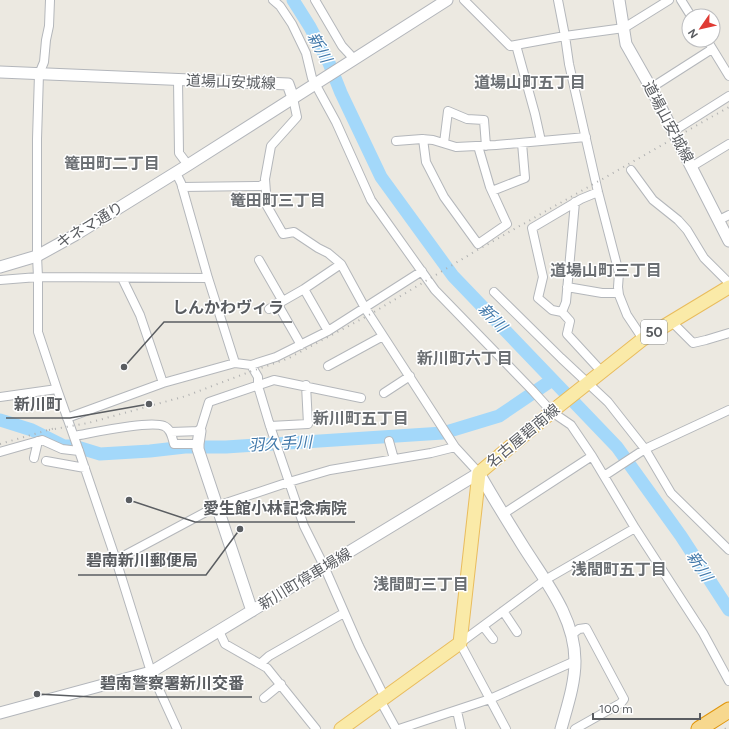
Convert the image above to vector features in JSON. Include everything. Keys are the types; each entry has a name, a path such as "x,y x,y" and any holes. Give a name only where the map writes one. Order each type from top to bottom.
{"highway":[{"path":"699,729 729,710"}],"main road":[{"name":"道場山安城線","path":"0,72 288,84 293,98 447,0"},
{"name":"道場山安城線","path":"619,0 626,44 729,240"},
{"name":"キネマ通り","path":"0,267 36,256 75,235 176,173 293,98"},
{"name":"名古屋碧南線","path":"460,643 479,473 554,410 643,339 729,286"},
{"name":"新川町停車場線","path":"200,431 198,444 252,611 479,473"},
{"path":"479,473 560,605 568,624 573,643 575,661 573,683 561,729"},
{"path":"0,713 151,672 252,611"},
{"path":"341,729 460,643"}],"street":[{"path":"50,0 49,26 44,62 39,74 36,256 38,277 38,332 116,560 151,672 177,729"},
{"path":"273,0 280,6 296,32 306,53 312,78 317,83 336,122 371,200 435,290 533,390 571,425 592,456 635,528 702,633 729,681"},
{"path":"315,0 352,61"},
{"path":"464,0 510,46 565,36 624,28 669,0"},
{"path":"558,0 569,64 598,192 619,273 618,293 627,315 643,339"},
{"path":"516,45 541,141"},
{"path":"650,88 712,49 729,76"},
{"path":"178,80 179,153 188,165"},
{"path":"672,132 729,96"},
{"path":"293,98 297,117 271,146 266,183 267,206 283,234 294,232 328,253 340,264 364,308 410,376 455,447 479,473"},
{"path":"423,139 426,162 441,190 478,244 507,224 492,191 482,146 484,120 467,119 448,111 444,143"},
{"path":"396,141 423,139 456,147 522,143 586,136"},
{"path":"492,191 525,178 522,143"},
{"path":"691,167 729,144"},
{"path":"631,170 653,200 678,220 704,258 729,283"},
{"path":"176,173 182,187 208,278 236,363"},
{"path":"182,187 260,186 266,183"},
{"path":"598,192 575,202 532,228 543,276 538,298 552,310 562,312 570,321 566,334 602,372"},
{"path":"562,312 566,302 575,202"},
{"path":"719,220 729,215"},
{"path":"259,260 302,345"},
{"path":"269,309 304,289 340,264"},
{"path":"67,418 163,383 236,363 251,365 276,357 328,332 422,271"},
{"path":"0,280 38,277 208,278"},
{"path":"122,278 140,315 163,383"},
{"path":"567,287 602,293 618,293"},
{"path":"304,289 328,332"},
{"path":"494,292 560,358 608,402 645,449 671,493 725,541 729,550"},
{"path":"671,321 693,343 729,333"},
{"path":"328,366 383,336"},
{"path":"251,365 258,377 258,386 270,426 304,526 324,566 396,729"},
{"path":"384,393 410,376"},
{"path":"171,432 200,431 209,402 274,380 361,398"},
{"path":"270,426 308,424 306,386"},
{"path":"0,397 57,389"},
{"path":"604,476 645,449 729,410"},
{"path":"74,436 150,424 164,426 171,432 174,444 198,444"},
{"path":"0,452 42,440 62,449 79,451"},
{"path":"34,458 38,441"},
{"path":"389,441 394,459"},
{"path":"116,560 217,506 289,482 330,470 455,447"},
{"path":"503,514 592,456"},
{"path":"46,461 85,468"},
{"path":"506,729 460,643 545,580 635,528"},
{"path":"503,611 517,632"},
{"path":"260,664 269,656 344,613"},
{"path":"483,626 493,640"},
{"path":"571,635 579,629 586,628 624,699 621,703 575,729"},
{"path":"220,631 224,644 267,668 316,729"},
{"path":"399,729 490,699 575,661"},
{"path":"264,698 281,684"},
{"path":"457,711 461,729"}],"waterway":[{"name":"新川","path":"293,0 310,27 329,63 341,93 381,177 453,276 617,447 681,536 729,610"},
{"name":"羽久手川","path":"0,420 32,430 64,446 74,446 100,454 185,447 226,447 443,433 499,416 552,380"}],"railway":[{"path":"49,430 88,423 186,396 287,359 369,315 474,252 729,107"},
{"path":"0,444 55,428"},
{"path":"725,729 729,726"}],"place":[{"name":"しんかわヴィラ","path":"124,367"},
{"name":"新川町","path":"149,404"},
{"name":"愛生館小林記念病院","path":"129,500"},
{"name":"碧南新川郵便局","path":"240,529"},
{"name":"碧南警察署新川交番","path":"37,694"}],"district":[{"name":"道場山町五丁目","path":"530,82"},
{"name":"篭田町二丁目","path":"112,163"},
{"name":"篭田町三丁目","path":"278,200"},
{"name":"道場山町三丁目","path":"606,270"},
{"name":"新川町六丁目","path":"465,358"},
{"name":"新川町五丁目","path":"361,418"},
{"name":"浅間町五丁目","path":"619,569"},
{"name":"浅間町三丁目","path":"421,584"}]}
